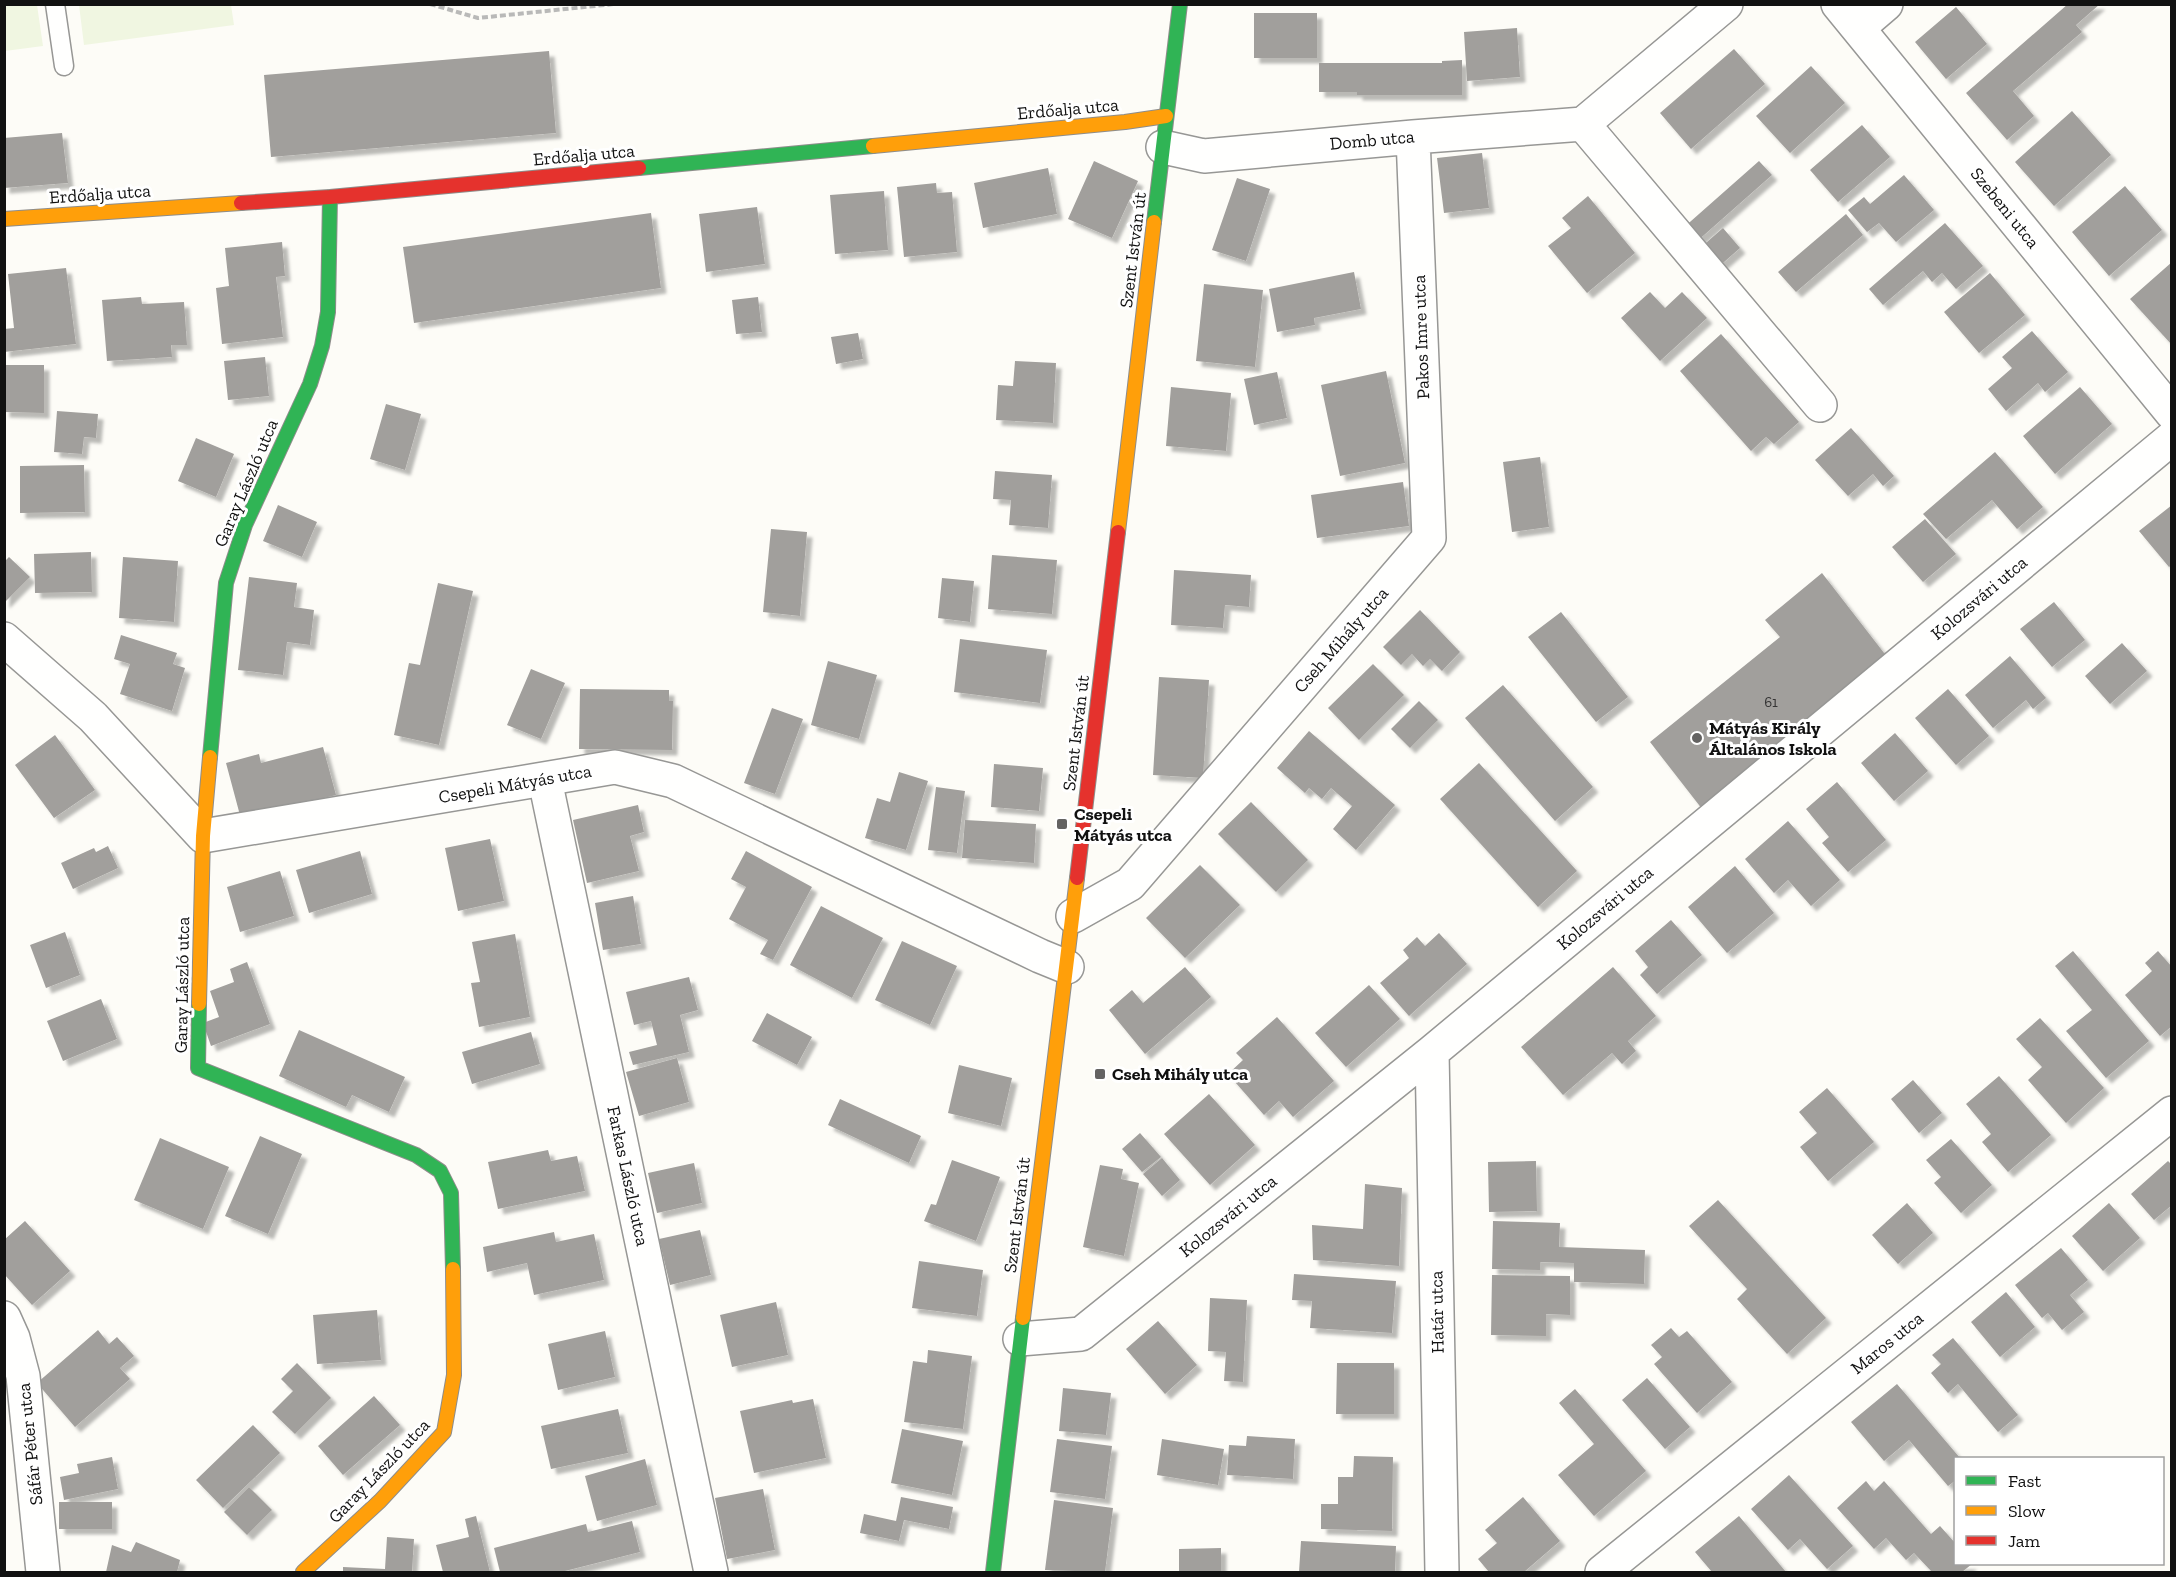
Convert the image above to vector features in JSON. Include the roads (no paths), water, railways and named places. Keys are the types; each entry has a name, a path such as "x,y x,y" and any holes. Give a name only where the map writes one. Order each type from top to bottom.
{"street":[{"name":"Szent István út","path":"993,1572 1067,967 1180,4"},
{"path":"1726,4 1583,124 1820,405"},
{"path":"1848,16 1886,4"},
{"name":"Szebeni utca","path":"1848,16 2172,412"},
{"name":"Erdőalja utca","path":"4,219 330,197 1125,122 1164,132"},
{"name":"Domb utca","path":"1164,132 1204,156 1413,136 1583,124"},
{"name":"Pakos Imre utca","path":"1413,136 1429,538"},
{"name":"Garay László utca","path":"303,1572 380,1501 444,1432 454,1375 451,1193 440,1171 416,1155 198,1068 203,836 226,583 245,525 310,384 322,346 328,312 330,197"},
{"name":"Kolozsvári utca","path":"1020,1339 1081,1334 1432,1052 2172,438"},
{"name":"Cseh Mihály utca","path":"1073,916 1130,884 1429,538"},
{"path":"4,639 93,717 203,836"},
{"name":"Csepeli Mátyás utca","path":"203,836 615,767 673,781 1067,967"},
{"name":"Farkas László utca","path":"546,780 711,1572"},
{"name":"Határ utca","path":"1432,1052 1442,1572"},
{"name":"Maros utca","path":"1602,1572 2172,1113"},
{"name":"Sáfár Péter utca","path":"4,1318 13,1338 23,1376 43,1572"}],"lane":[{"path":"56,4 64,66"}],"place":[{"name":"Mátyás Király Általános Iskola","path":"1697,738"},
{"name":"Csepeli Mátyás utca","path":"1062,824"},
{"name":"Cseh Mihály utca","path":"1100,1074"}]}
